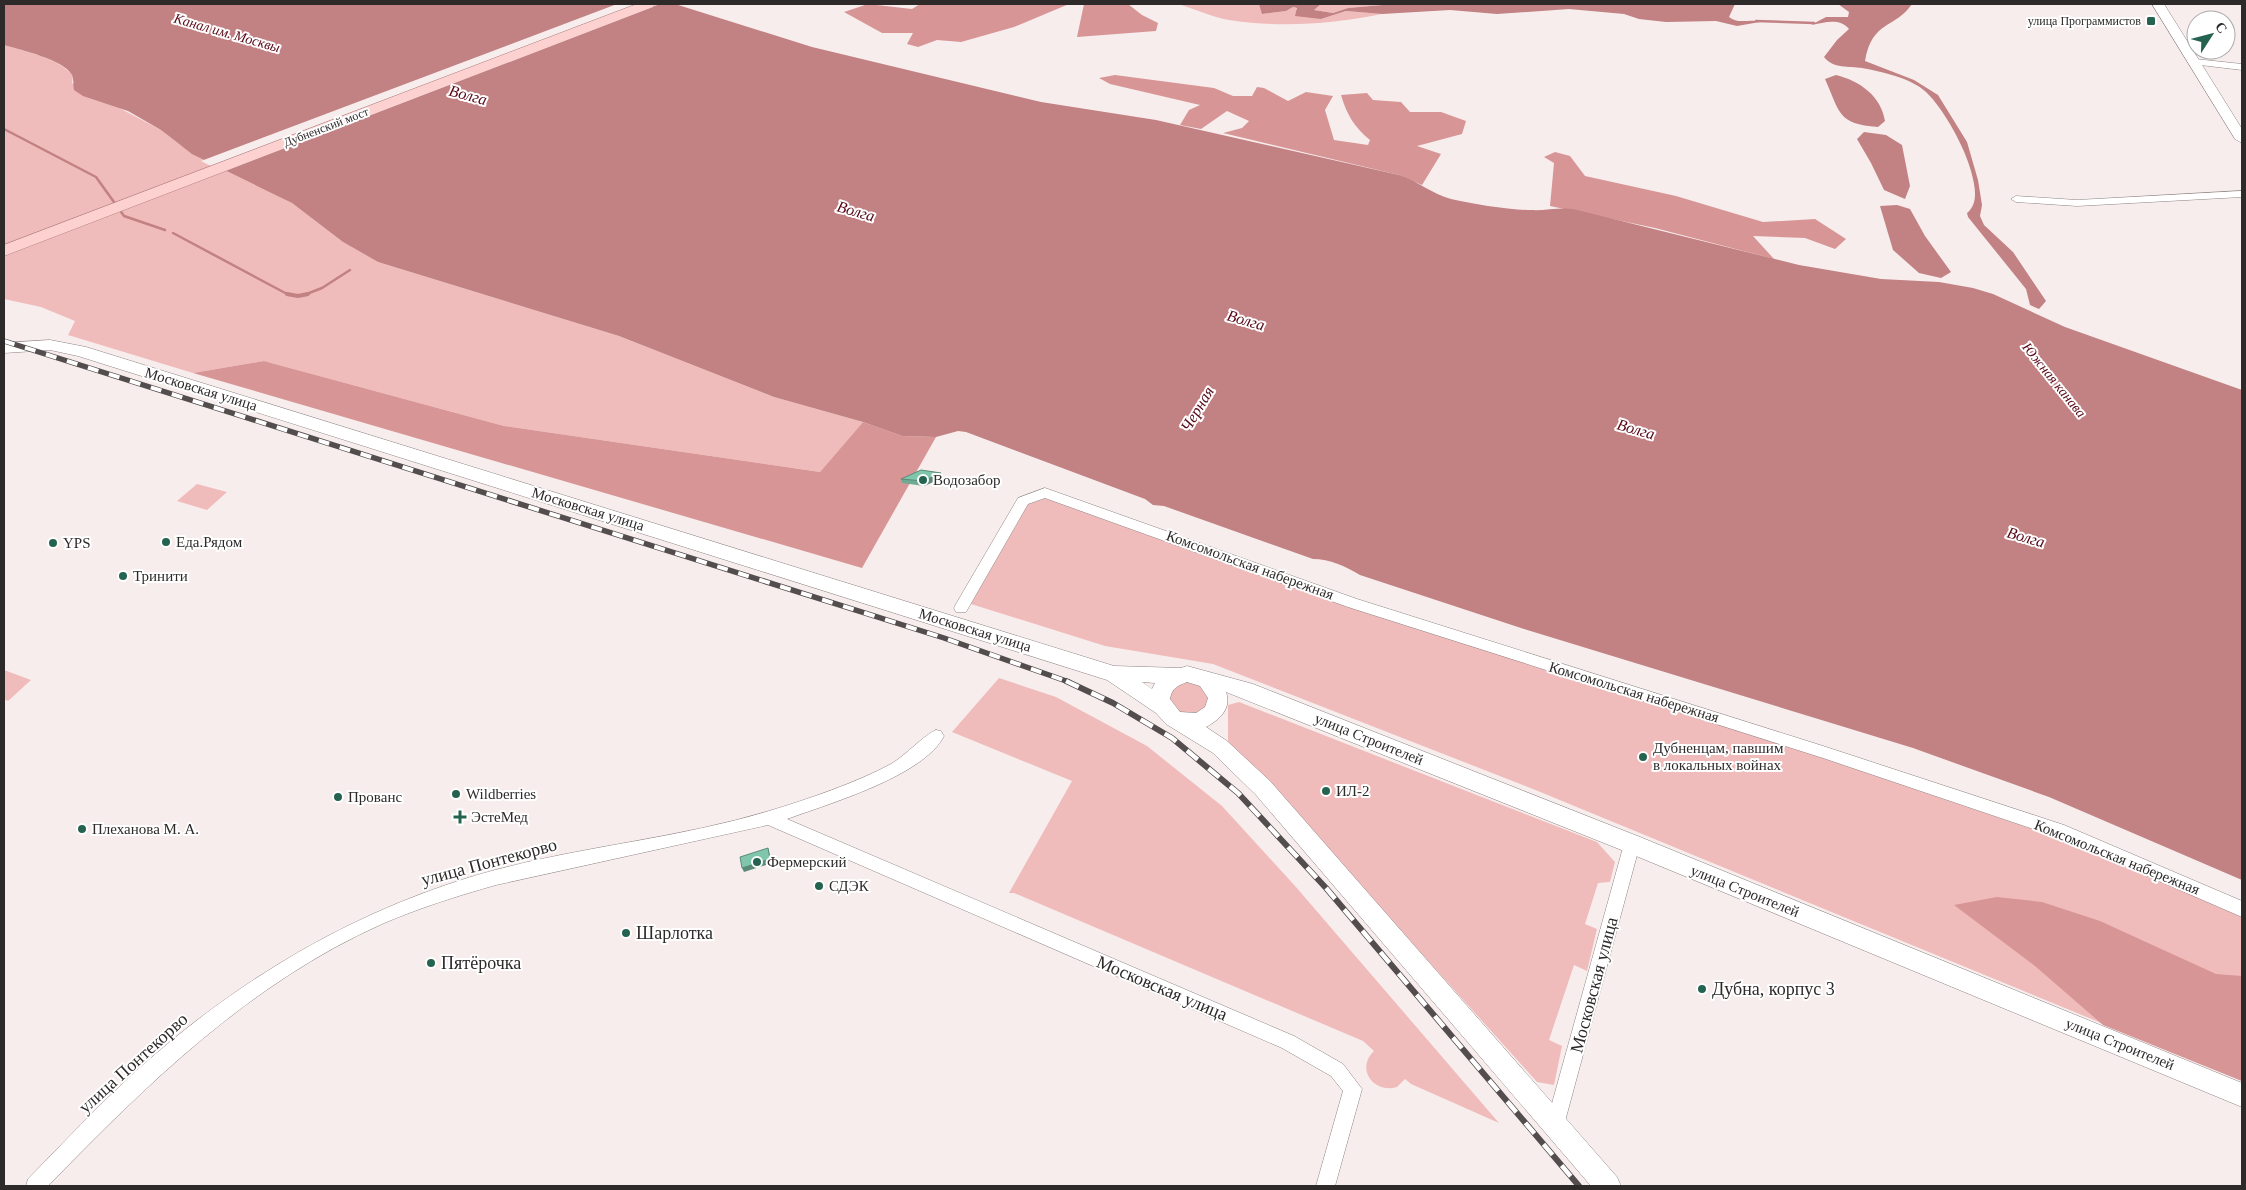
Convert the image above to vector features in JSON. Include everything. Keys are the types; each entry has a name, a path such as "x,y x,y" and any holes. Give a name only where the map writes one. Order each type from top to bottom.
{"main road":[{"name":"Дубненский мост","path":"4,242 630,4"},
{"name":"Дубненский мост","path":"4,251 648,4"},
{"path":"2158,4 2242,139"},
{"path":"4,348 40,345 62,347"},
{"name":"Московская улица","path":"62,347 1114,674"},
{"path":"1114,674 1196,675 1205,678 1216,690 1220,746"},
{"path":"1114,674 1161,706"},
{"path":"1178,675 1164,684 1159,699 1166,713 1220,746 1263,788 1608,1186"},
{"name":"улица Строителей","path":"1205,678 1246,690 1632,844 2242,1095"},
{"path":"1181,722 1200,722 1216,705 1246,690"}],"street":[{"path":"2195,62 2242,67"},
{"path":"2016,199 2076,203 2242,194"},
{"name":"Комсомольская набережная","path":"961,608 1023,501 1045,492 1353,603 1822,752 2055,829 2242,909"},
{"name":"улица Понтекорво","path":"35,1186 105,1114 160,1062 256,989 337,939 407,906 476,883 768,818 873,780 919,755 936,736"},
{"name":"Московская улица","path":"768,818 1288,1042 1337,1070 1353,1089 1326,1186"},
{"name":"Московская улица","path":"1555,1125 1632,844"}],"shaded area":[{"path":"868,4 912,9 920,4 1069,4 1014,27 961,42 937,40 918,47 907,44 913,33 882,33 844,12"},
{"path":"1084,4 1128,4 1142,15 1158,23 1156,31 1077,37"},
{"path":"1178,4 1259,4 1262,7 1262,14 1286,11 1293,7 1321,19 1346,11 1382,14 1306,24 1268,24 1223,19"},
{"path":"1321,4 1394,4 1348,8 1333,13 1314,10"},
{"path":"4,45 41,56 59,64 73,76 72,83 161,130 179,144 292,203 343,242 378,262 619,336 774,397 863,422 820,472 504,426 264,361 193,373 68,335 75,321 41,307 4,299"},
{"path":"1115,75 1214,88 1233,96 1252,96 1257,87 1264,88 1288,101 1306,92 1333,96 1325,110 1334,140 1368,145 1370,140 1352,120 1341,95 1367,93 1373,100 1401,102 1410,112 1441,112 1466,121 1462,134 1417,146 1441,154 1422,185 1399,175 1223,133 1242,128 1249,121 1227,111 1201,129 1180,125 1189,110 1200,105 1110,84 1099,78"},
{"path":"1555,152 1570,156 1585,176 1676,196 1763,222 1815,219 1846,239 1835,249 1805,238 1753,236 1774,259 1655,228 1550,206 1554,163 1544,157"},
{"path":"264,361 504,426 820,472 863,422 902,436 936,437 862,568 193,373"},
{"path":"197,484 227,492 207,510 177,501"},
{"path":"1045,498 2120,857 2242,910 2242,1081 1533,789 1213,664 1105,646 971,604 1026,504"},
{"path":"4,670 31,680 8,701 4,699"},
{"path":"999,678 1056,697 1147,746 1222,806 1296,887 1499,1123 1411,1084 1405,1079 1397,1087 1381,1087 1370,1078 1367,1072 1366,1065 1374,1051 1363,1041 1014,893 1009,893 1072,781 952,732"},
{"path":"1181,681 1194,681 1209,692 1207,708 1190,716 1172,709 1168,693"},
{"path":"1239,702 1597,842 1615,862 1610,882 1598,883 1585,924 1597,929 1587,971 1574,965 1549,1040 1562,1046 1554,1085 1537,1082 1268,783 1228,743 1228,705"},
{"path":"1997,897 2042,902 2100,921 2216,974 2242,976 2242,1081 2103,1025 2035,966 1954,905"}],"water":[{"path":"4,4 675,4 812,47 1041,102 1156,120 1399,175 1451,199 1512,209 1573,209 1799,265 1881,279 1939,282 1973,288 1993,294 2065,327 2242,390 2242,880 2049,797 1913,748 1524,629 1360,575 1337,564 1313,559 1164,506 1153,505 1145,499 966,432 958,431 936,437 902,436 863,422 774,397 619,336 378,262 343,242 292,203 192,154 161,130 128,111 83,96 74,90 72,75 60,64 4,45"},
{"path":"1259,4 1321,4 1314,10 1333,13 1348,8 1394,4 1735,4 1729,17 1737,21 1760,22 1737,26 1716,21 1666,22 1639,19 1624,14 1569,9 1497,14 1450,10 1382,14 1346,11 1321,19 1295,16 1297,8 1293,7 1286,11 1262,14"},
{"path":"1838,4 1912,4 1873,38 1865,61 1914,80 1938,95 1967,142 1978,180 1982,205 1980,216 1984,225 2013,252 2046,301 2039,309 2030,305 2026,289 1968,217 1967,213 1975,199 1971,171 1953,129 1933,99 1920,87 1905,79 1862,68 1832,64 1824,57 1837,40 1849,29 1845,25 1836,22 1811,25 1826,17 1848,17 1849,12"},
{"path":"1836,75 1853,81 1868,91 1879,104 1885,121 1878,127 1855,123 1847,119 1838,108 1825,79"},
{"path":"1864,132 1886,135 1902,145 1910,186 1905,199 1884,190 1857,139"},
{"path":"1897,205 1910,209 1925,236 1951,272 1941,278 1919,273 1893,250 1880,206"}],"pier":[{"path":"617,4 660,4 223,172 201,161"}],"building":[{"path":"921,470 941,473 923,481 901,479"},
{"path":"768,848 770,859 742,868 740,857"}],"waterway":[{"path":"1756,21 1814,23"},
{"path":"4,129 96,177 124,216 165,230"},
{"path":"173,233 287,294"},
{"path":"305,295 322,288 350,270"},
{"path":"287,294 298,296 305,295"}],"railway":[{"path":"4,341 944,638 1069,682"},
{"path":"1066,681 1113,703 1172,738 1238,793 1326,888 1579,1186"}],"place":[{"name":"улица Программистов","path":"2151,21"},
{"name":"Водозабор","path":"923,480"},
{"name":"Еда.Рядом","path":"166,542"},
{"name":"YPS","path":"53,543"},
{"name":"Тринити","path":"123,576"},
{"name":"Дубненцам, павшим в локальных войнах","path":"1643,757"},
{"name":"ИЛ-2","path":"1326,791"},
{"name":"Wildberries","path":"456,794"},
{"name":"Прованс","path":"338,797"},
{"name":"ЭстеМед","path":"460,817"},
{"name":"Плеханова М. А.","path":"82,829"},
{"name":"Фермерский","path":"757,862"},
{"name":"СДЭК","path":"819,886"},
{"name":"Шарлотка","path":"626,933"},
{"name":"Пятёрочка","path":"431,963"},
{"name":"Дубна, корпус 3","path":"1702,989"}],"water label":[{"name":"Канал им. Москвы","path":"227,33"},
{"name":"Волга","path":"468,95"},
{"name":"Волга","path":"856,211"},
{"name":"Волга","path":"1246,320"},
{"name":"Южная канава","path":"2054,380"},
{"name":"Черная","path":"1197,409"},
{"name":"Волга","path":"1636,429"},
{"name":"Волга","path":"2026,537"}]}
